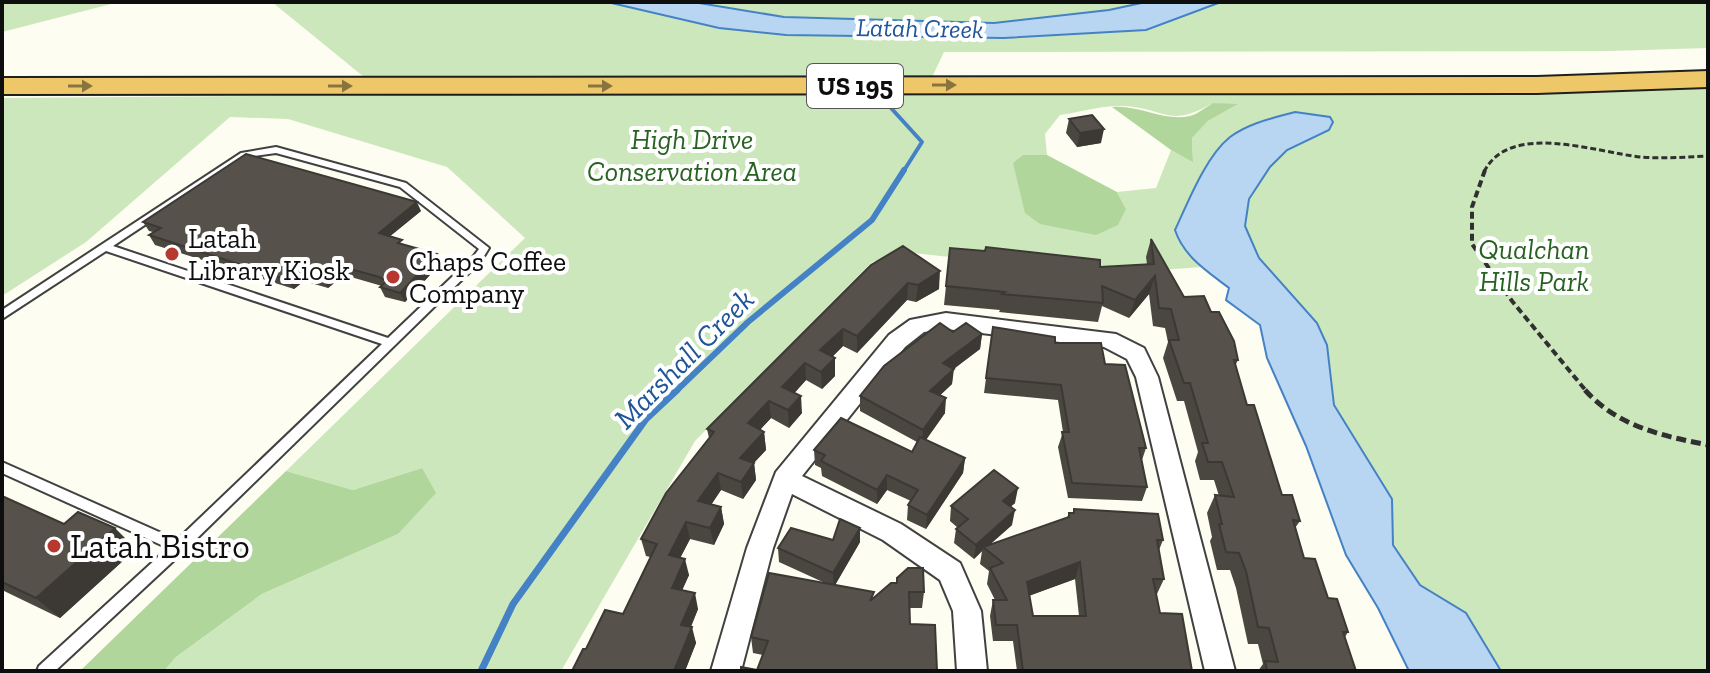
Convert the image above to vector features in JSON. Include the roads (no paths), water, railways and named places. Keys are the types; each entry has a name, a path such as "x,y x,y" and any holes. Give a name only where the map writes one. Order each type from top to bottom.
{"highway":[{"name":"US 195","path":"253,60 899,63 1609,60 1708,56"},
{"name":"US 195","path":"2,86 1537,85 1708,79"}],"street":[{"path":"726,671 760,548 785,479 897,341 918,325 946,321 1108,340 1136,354 1147,377 1220,671"},
{"path":"785,479 892,532 950,572 967,611 972,671"}],"lane":[{"path":"2,315 244,155 261,150 276,150 403,185 484,248 477,259 179,547 44,671"},
{"path":"104,247 390,343"},
{"path":"2,467 179,547"}],"water":[{"name":"Latah Creek","path":"607,2 693,2 784,17 994,23 1109,10 1146,2 1221,2 1146,30 1004,38 786,35 719,28"},
{"path":"1295,112 1330,117 1333,122 1329,130 1287,150 1270,167 1249,199 1245,226 1259,258 1317,323 1327,345 1334,405 1392,499 1393,545 1420,585 1466,613 1501,671 1409,671 1378,608 1346,555 1306,446 1267,358 1260,325 1226,300 1229,288 1190,256 1175,230 1198,180 1221,145 1245,128"}],"waterway":[{"name":"Marshall Creek","path":"891,108 922,142 903,172"},
{"name":"Marshall Creek","path":"675,392 748,322 872,220 904,170"},
{"name":"Marshall Creek","path":"481,671 513,604 646,419 677,390"}],"place":[{"name":"Latah Library Kiosk","path":"172,254"},
{"name":"Chaps Coffee Company","path":"393,277"},
{"name":"Latah Bistro","path":"54,546"}],"park label":[{"name":"High Drive Conservation Area","path":"692,155"},
{"name":"Qualchan Hills Park","path":"1534,265"}]}
